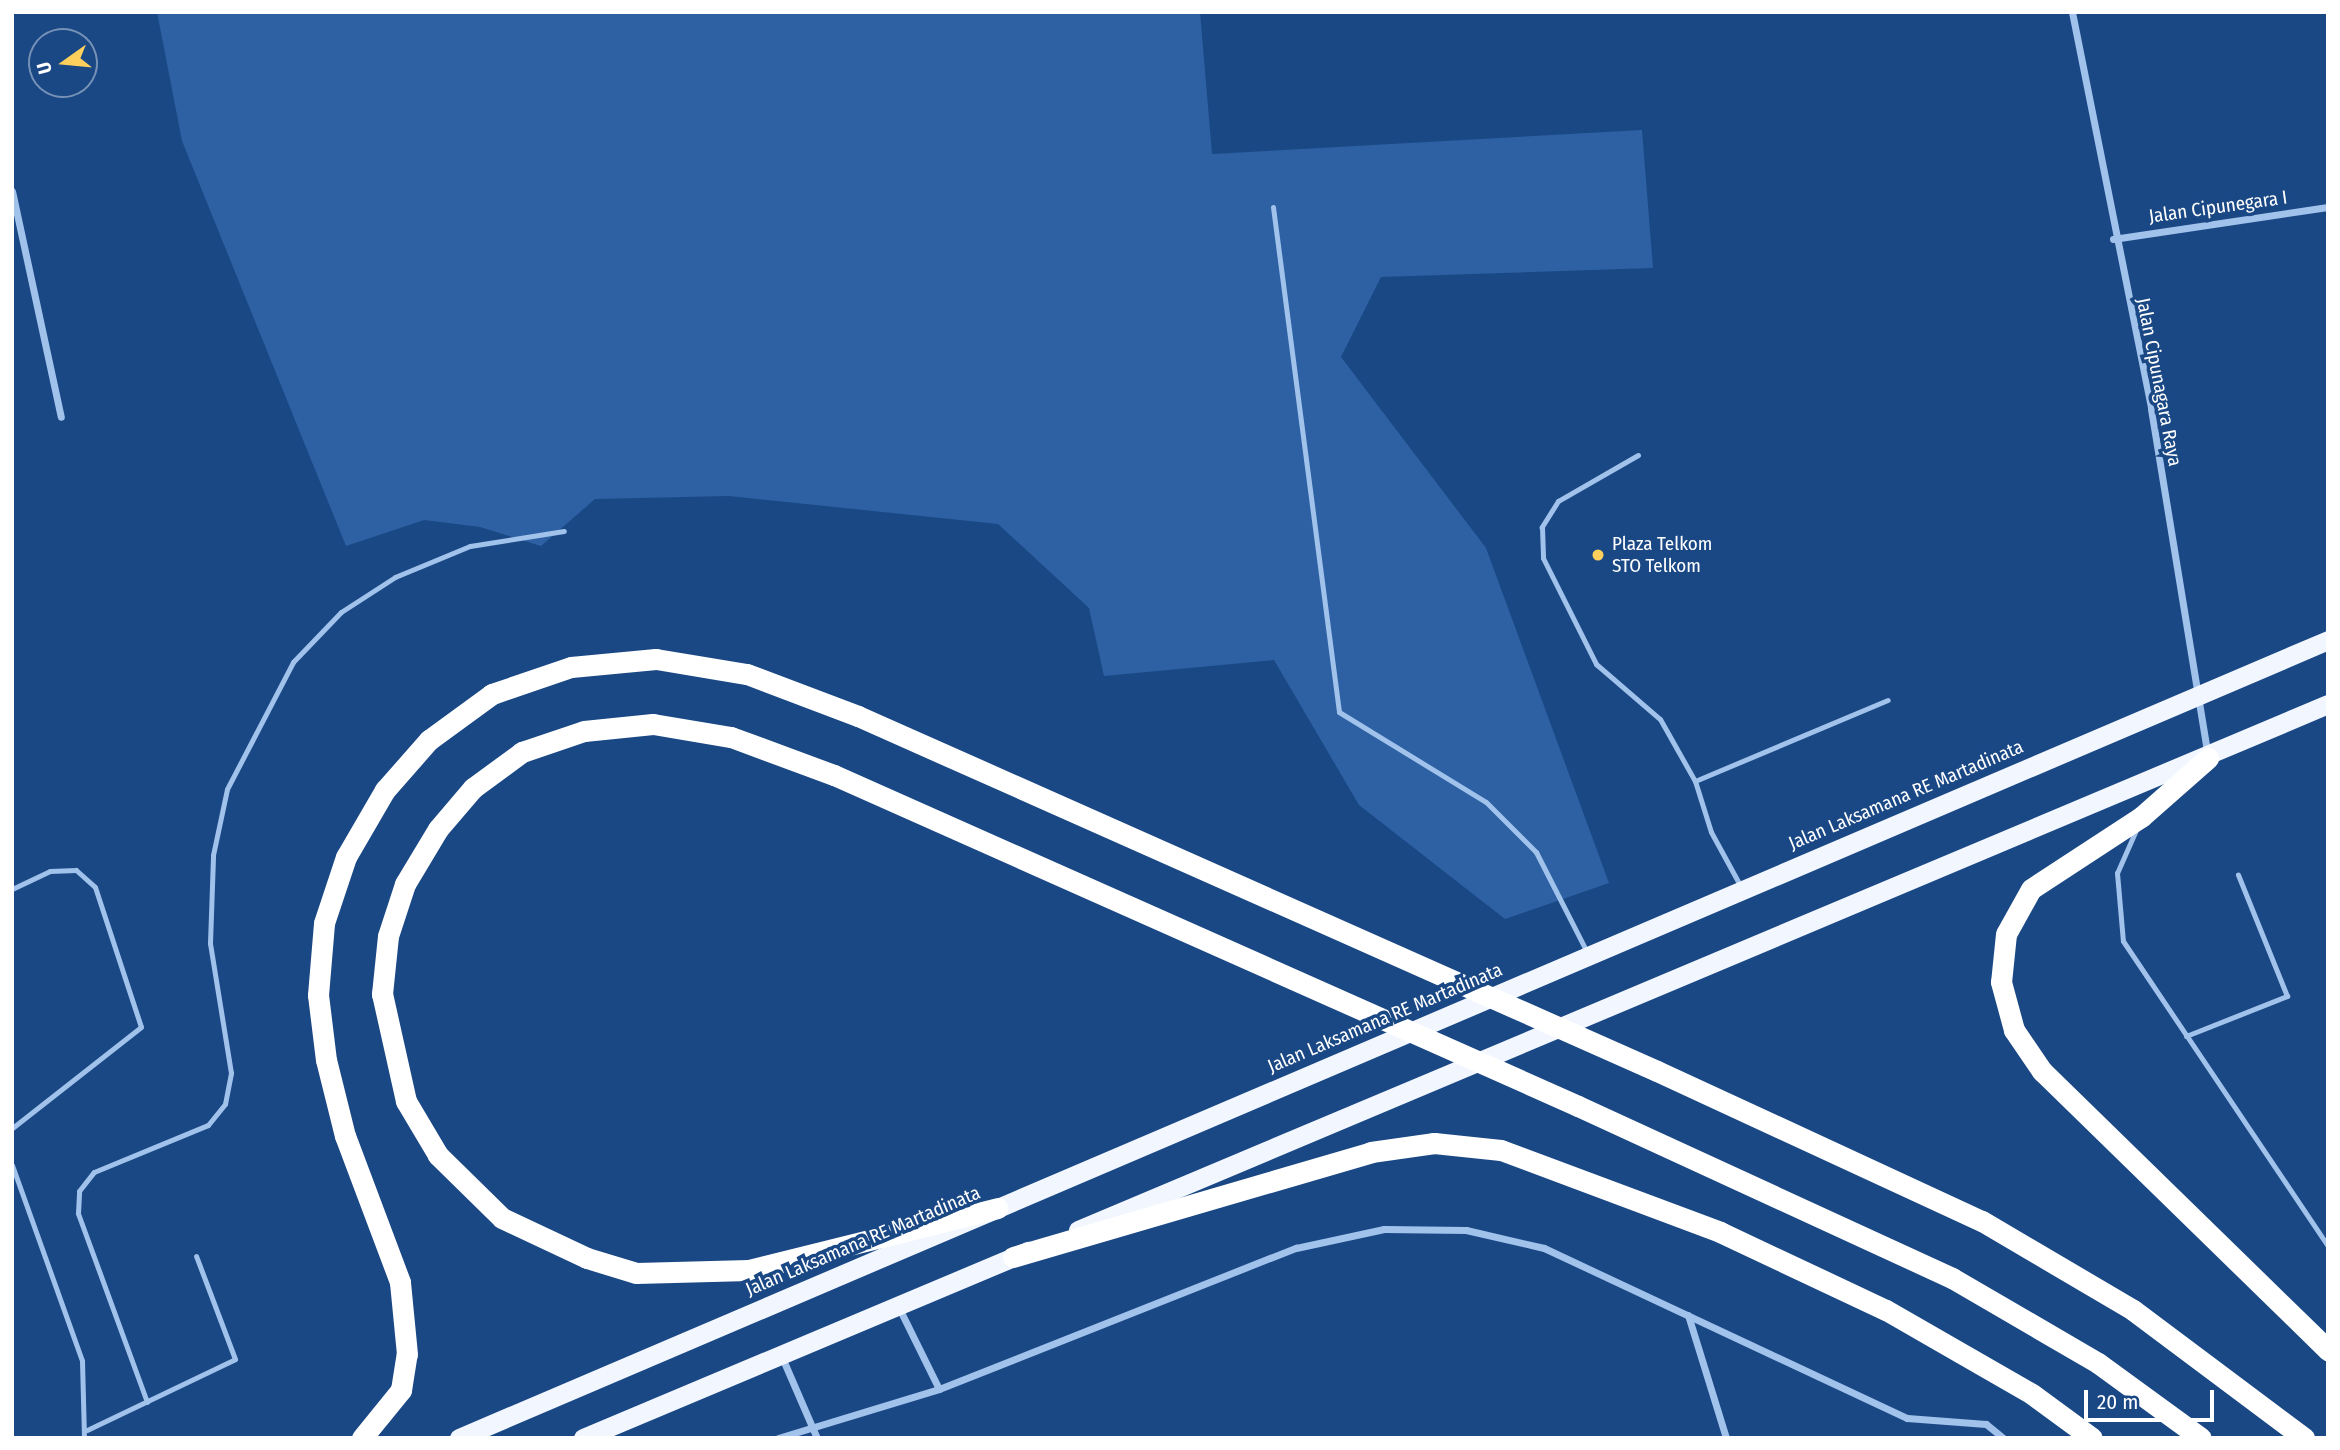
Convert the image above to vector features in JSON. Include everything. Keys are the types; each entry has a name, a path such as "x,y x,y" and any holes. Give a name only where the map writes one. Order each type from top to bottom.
{"highway":[{"name":"Jalan Laksamana RE Martadinata","path":"459,1438 2193,695 2328,640"},
{"path":"362,1438 401,1390 407,1354 400,1282 345,1136 326,1060 318,995 324,923 346,857 385,790 429,740 492,694 571,667 656,659 759,679 858,716 1657,1071 1982,1221 2133,1310 2304,1438"},
{"path":"583,1438 2208,758 2328,704"},
{"path":"997,1208 749,1270 636,1273 587,1258 502,1218 438,1155 406,1101 383,994 388,936 405,884 438,828 473,788 522,752 584,731 653,724 731,737 821,771 1577,1106 1952,1278 2098,1363 2201,1438"},
{"path":"2208,758 2141,817 2031,888 2006,934 2001,982 2014,1030 2042,1071 2328,1350"},
{"path":"1013,1257 1371,1152 1434,1143 1501,1150 1720,1232 1886,1310 2032,1394 2092,1438"}],"street":[{"name":"Jalan Cipunagara Raya","path":"2072,12 2113,239 2151,409 2193,695 2208,758"},
{"path":"12,191 61,417"},
{"name":"Jalan Cipunegara I","path":"2113,239 2328,207"},
{"path":"778,1438 939,1389 1296,1248 1384,1229 1466,1230 1544,1248 1907,1418 1986,1423 2003,1438"},
{"path":"898,1306 939,1389"},
{"path":"1688,1315 1726,1438"},
{"path":"781,1355 817,1438"}],"lane":[{"path":"1273,207 1339,712 1486,802 1536,852 1589,956"},
{"path":"1638,455 1558,501 1542,527 1543,558 1596,664 1660,719 1695,781 1712,832 1743,890"},
{"path":"147,1402 78,1213 79,1191 94,1171 208,1125 225,1104 231,1073 210,943 213,855 227,789 293,662 341,612 395,577 470,546 564,530"},
{"path":"1695,781 1888,700"},
{"path":"2141,817 2118,873 2123,941 2328,1246"},
{"path":"12,889 50,871 76,870 95,887 141,1027 12,1128"},
{"path":"2186,1036 2287,996 2238,875"},
{"path":"12,1165 82,1361 87,1430 85,1438"},
{"path":"87,1430 235,1359 196,1255"}],"shaded area":[{"path":"157,12 1200,12 1212,154 1642,130 1653,268 1381,277 1341,357 1486,548 1609,883 1505,919 1359,805 1274,660 1104,676 1089,608 998,524 729,496 595,499 541,546 480,527 424,520 346,546 182,141"}],"place":[{"name":"Plaza Telkom STO Telkom","path":"1598,555"}]}
